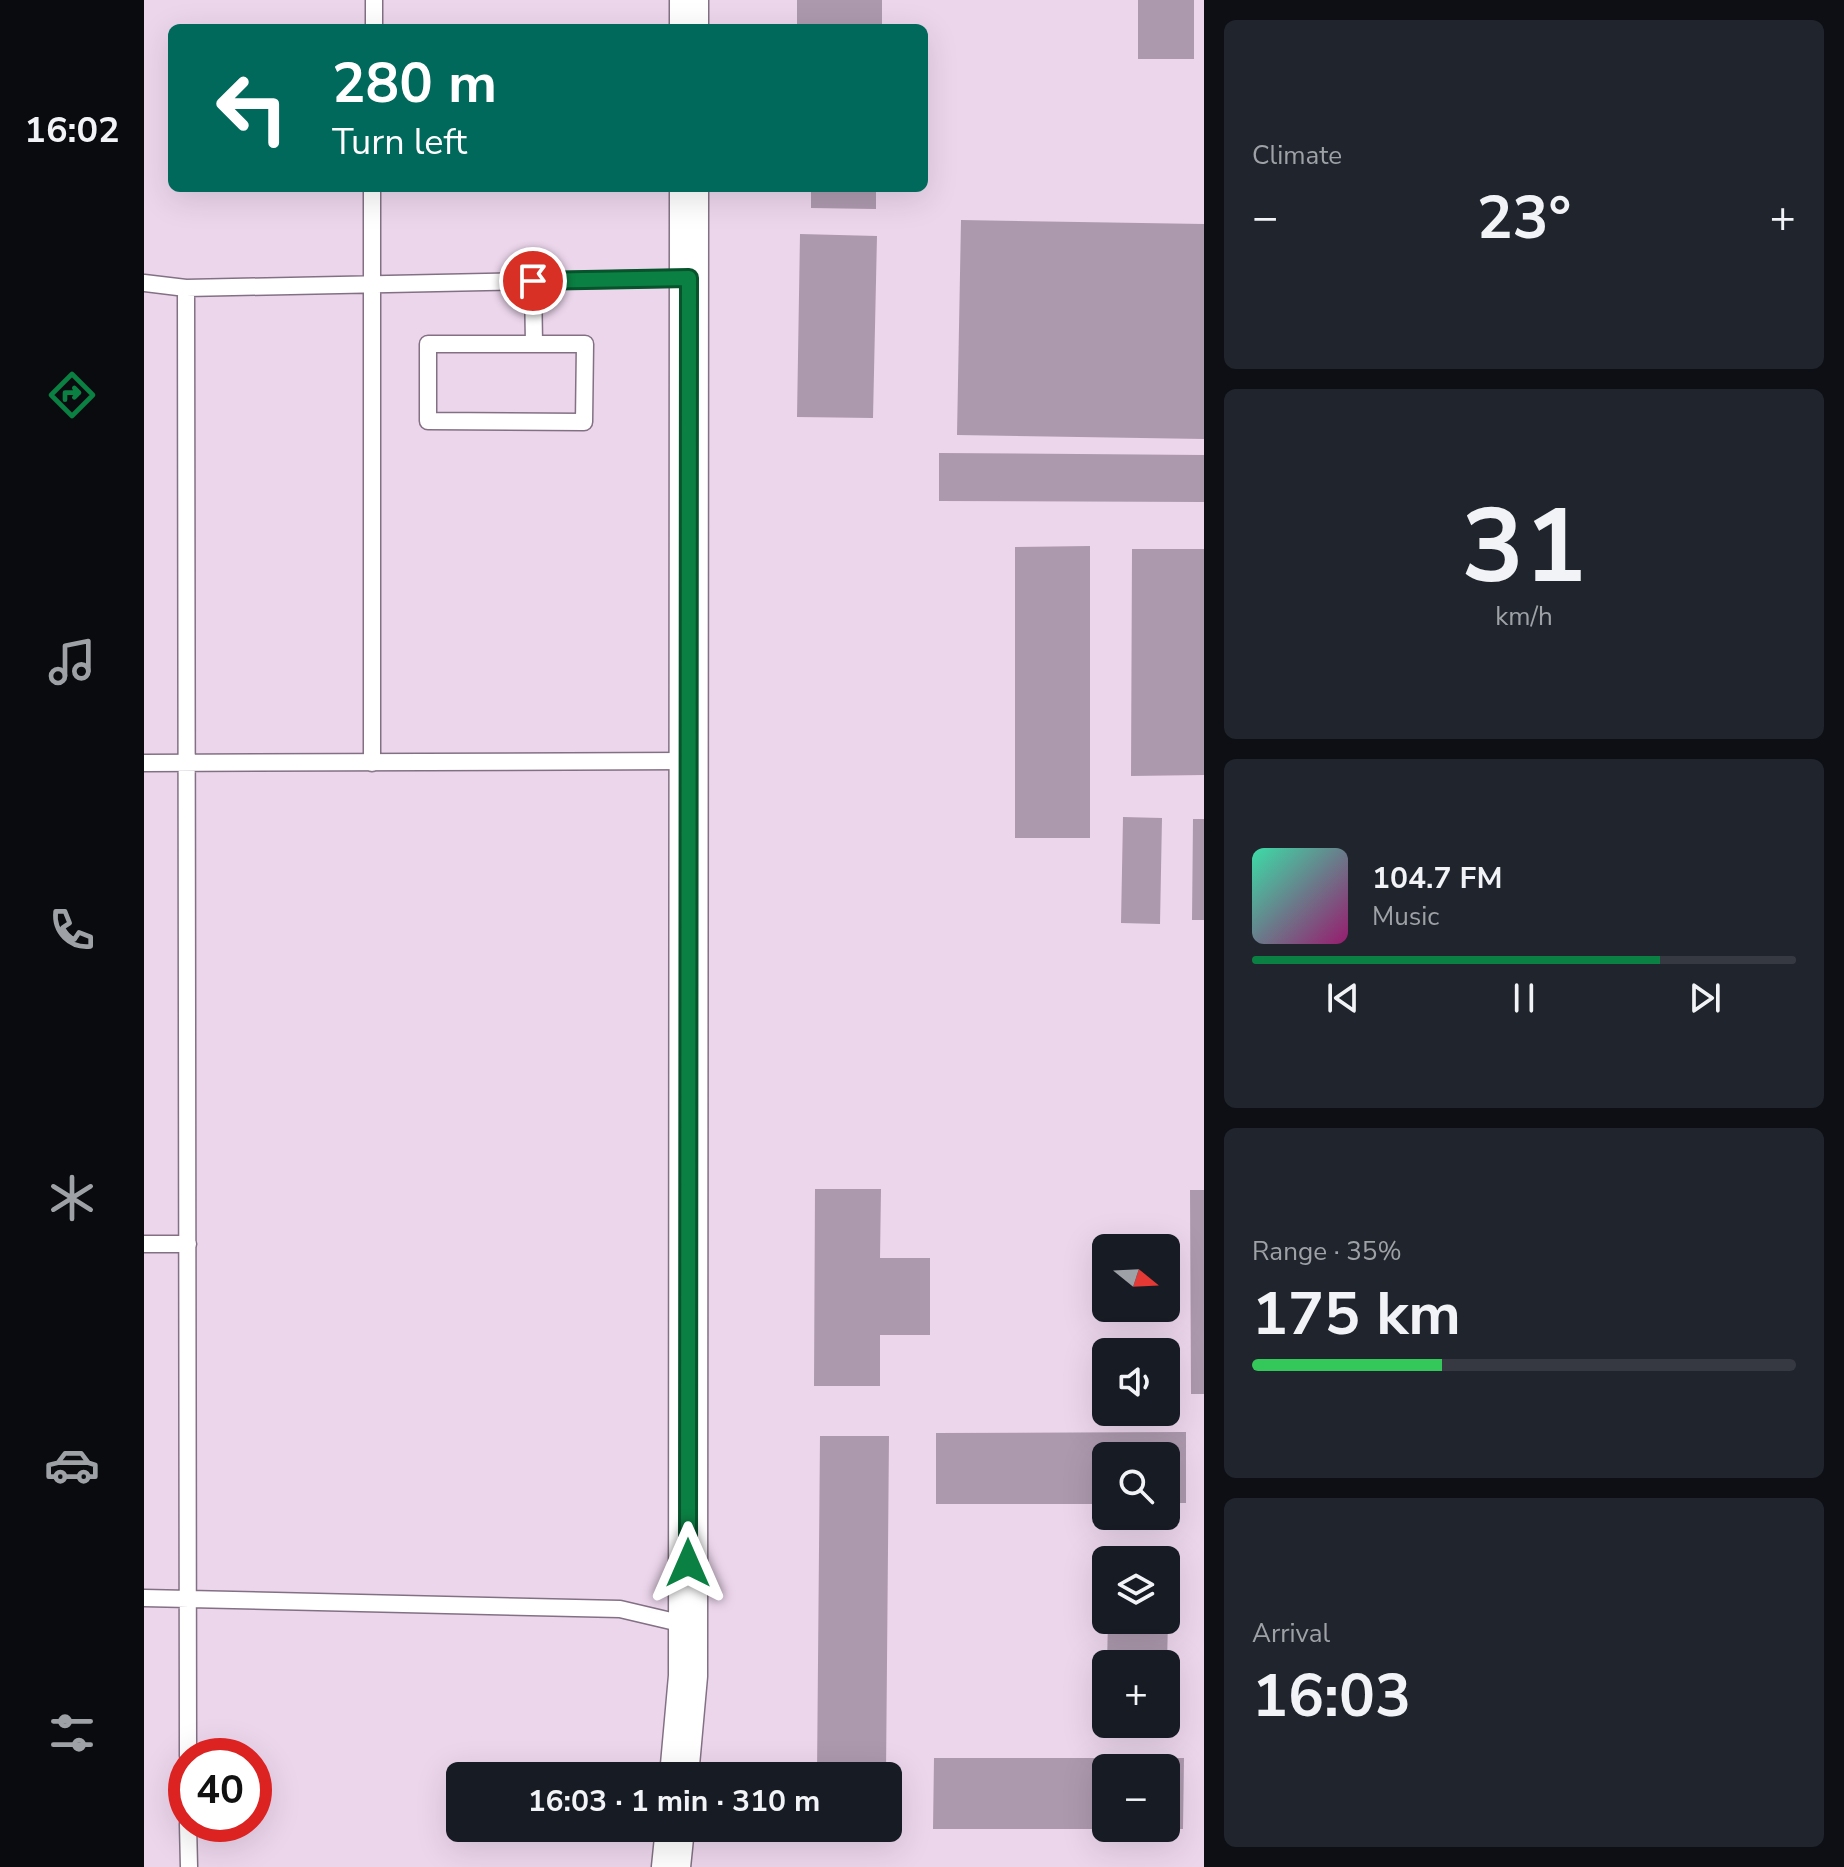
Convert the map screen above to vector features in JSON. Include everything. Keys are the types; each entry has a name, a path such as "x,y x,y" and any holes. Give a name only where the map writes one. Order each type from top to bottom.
{"street":[{"path":"689,0 689,24"},
{"path":"680,1762 688,1676 689,192"},
{"path":"671,1867 674,1842"}],"lane":[{"path":"374,0 374,24"},
{"path":"372,192 372,763"},
{"path":"144,283 186,288 689,278"},
{"path":"533,281 534,344"},
{"path":"186,288 188,1738"},
{"path":"428,344 534,344 585,344 584,422 428,421 428,344"},
{"path":"144,763 689,761"},
{"path":"144,1244 188,1244"},
{"path":"144,1598 620,1609 688,1625"},
{"path":"188,1842 189,1867"}],"building":[{"path":"797,0 882,0 882,24 797,24"},
{"path":"1138,0 1194,0 1194,59 1138,59"},
{"path":"811,192 876,192 876,209 811,208"},
{"path":"961,220 1204,224 1204,439 957,435"},
{"path":"800,234 877,236 873,418 797,417"},
{"path":"939,453 1204,455 1204,502 939,501"},
{"path":"1090,546 1090,838 1015,838 1015,547"},
{"path":"1132,549 1204,549 1204,775 1131,776"},
{"path":"1123,817 1162,818 1160,924 1121,923"},
{"path":"1193,819 1204,819 1204,920 1192,920"},
{"path":"815,1189 881,1189 880,1258 930,1258 930,1335 880,1335 880,1386 814,1386"},
{"path":"1190,1190 1204,1190 1204,1394 1191,1394"},
{"path":"1186,1432 1186,1503 1180,1503 1180,1442 1092,1442 1092,1504 936,1504 936,1433"},
{"path":"820,1436 889,1436 886,1762 817,1762"},
{"path":"1108,1634 1168,1634 1167,1650 1107,1650"},
{"path":"934,1758 1092,1758 1092,1829 933,1829"},
{"path":"1180,1758 1184,1758 1183,1829 1180,1829"}],"route":[{"path":"533,281 689,278 688,1563"}]}
